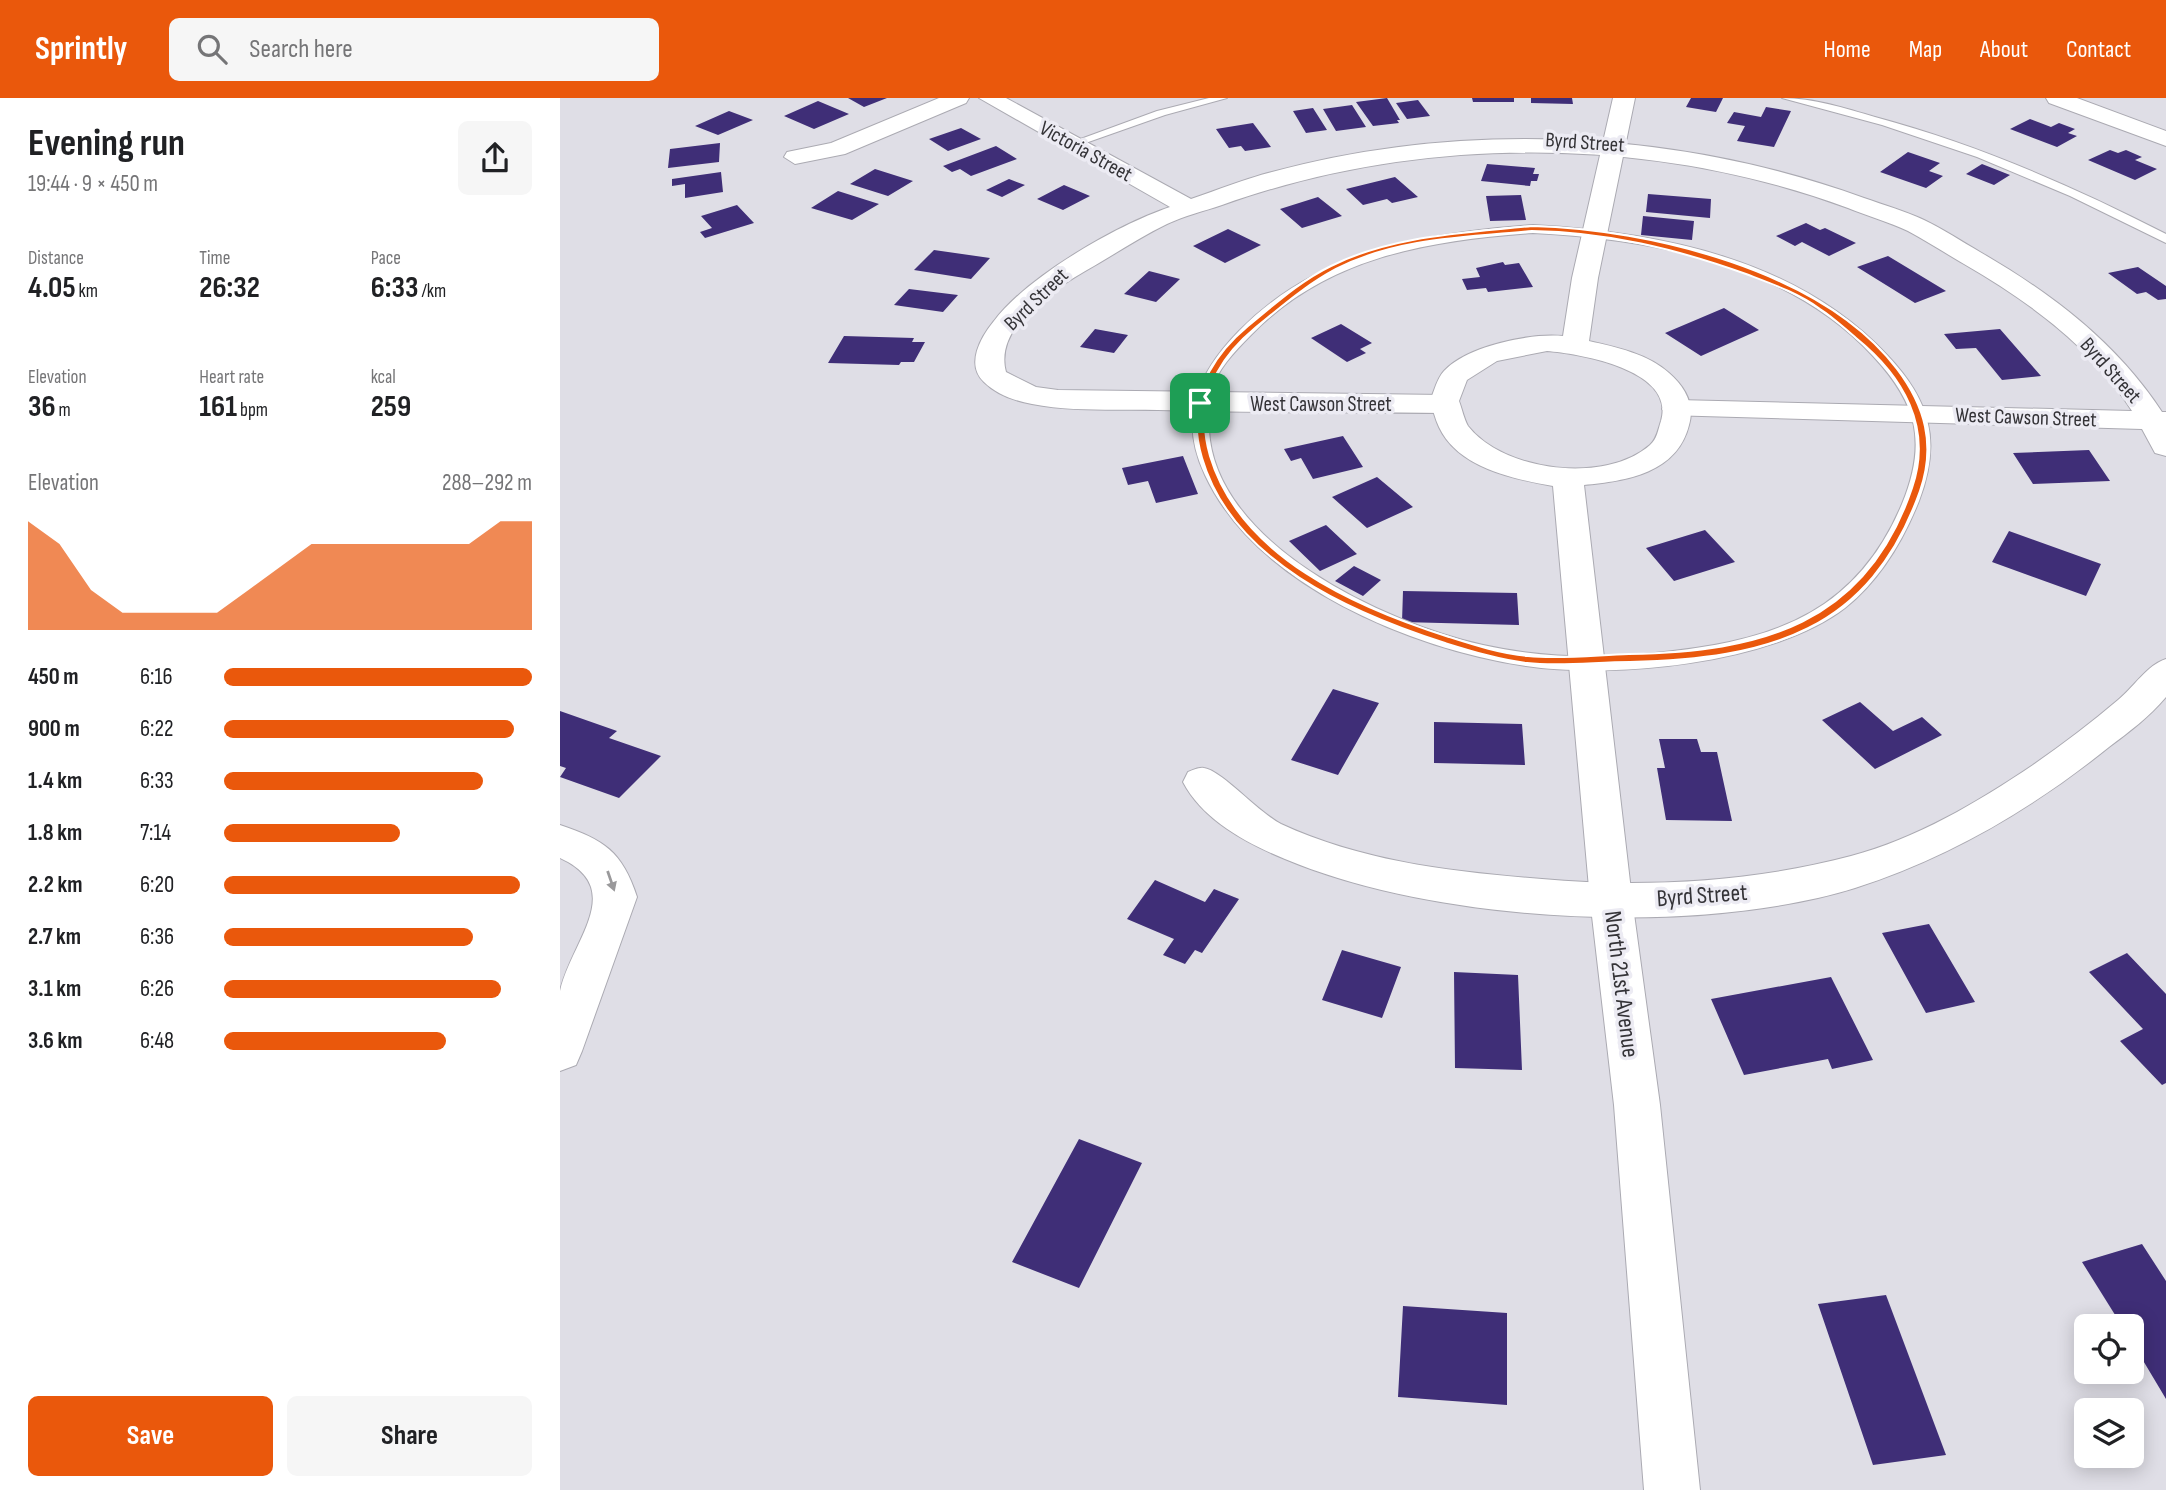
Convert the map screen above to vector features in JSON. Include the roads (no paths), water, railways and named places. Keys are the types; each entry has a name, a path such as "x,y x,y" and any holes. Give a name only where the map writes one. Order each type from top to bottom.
{"street":[{"path":"795,157 837,149 958,98"},
{"name":"Victoria Street","path":"990,98 1182,204"},
{"path":"1575,344 1595,232 1624,98"},
{"path":"2057,98 2166,139"},
{"name":"Byrd Street","path":"993,376 989,357 994,341 1041,288 1076,261 1182,204 1272,172 1403,146 1516,139 1615,143 1706,156 1807,182 1869,205 1949,242 2009,279 2091,345 2160,421 2166,447"},
{"path":"1575,344 1611,353 1643,367 1659,379 1677,409 1677,427 1652,458 1619,472 1568,479 1525,473 1479,455 1460,439 1447,422 1444,404 1448,387 1458,373 1474,360 1520,345 1575,344"},
{"name":"West Cawson Street","path":"993,376 1009,387 1044,397 1200,403 1444,404"},
{"name":"West Cawson Street","path":"1677,409 2160,421"},
{"name":"North 21st Avenue","path":"1568,479 1611,899 1637,1105 1672,1490"},
{"name":"Byrd Street","path":"1202,782 1238,817 1269,836 1339,862 1415,881 1611,899 1696,897 1768,890 1850,872 1909,852 1962,828 2060,766 2132,708 2166,672"},
{"path":"560,841 592,853 609,872 616,897 560,1051"}],"lane":[{"path":"1073,144 1161,113 1222,98"},
{"path":"1787,98 1887,121 1970,148 2059,185 2166,239"},
{"path":"1532,229 1595,232 1691,252 1740,267 1786,286 1822,306 1883,355 1905,385 1920,414 1924,436 1923,461 1917,488 1893,544 1870,578 1843,603 1815,621 1783,635 1734,649 1674,657 1586,661 1527,660 1417,631 1344,600 1294,569 1254,536 1230,508 1210,472 1200,437 1200,403 1223,358 1242,335 1301,287 1337,266 1395,245 1441,237 1532,229"}]}
